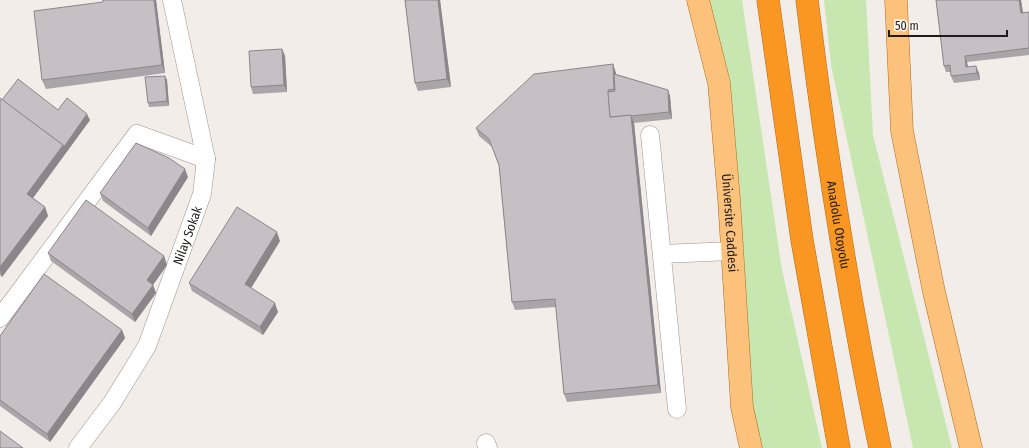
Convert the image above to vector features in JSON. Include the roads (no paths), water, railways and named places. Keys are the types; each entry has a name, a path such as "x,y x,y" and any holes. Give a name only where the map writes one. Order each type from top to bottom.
{"highway":[{"path":"768,0 802,240 839,448"},
{"name":"Anadolu Otoyolu","path":"807,0 817,80 857,334 880,448"}],"main road":[{"name":"Üniversite Caddesi","path":"698,0 719,83 742,407 751,448"},
{"path":"896,0 902,131 934,292 971,448"}],"street":[{"name":"Nilay Sokak","path":"78,448 112,403 147,346 202,194 206,159 172,0"},
{"path":"0,318 137,134 206,159"},
{"path":"650,135 677,409"},
{"path":"662,254 732,251"}]}
